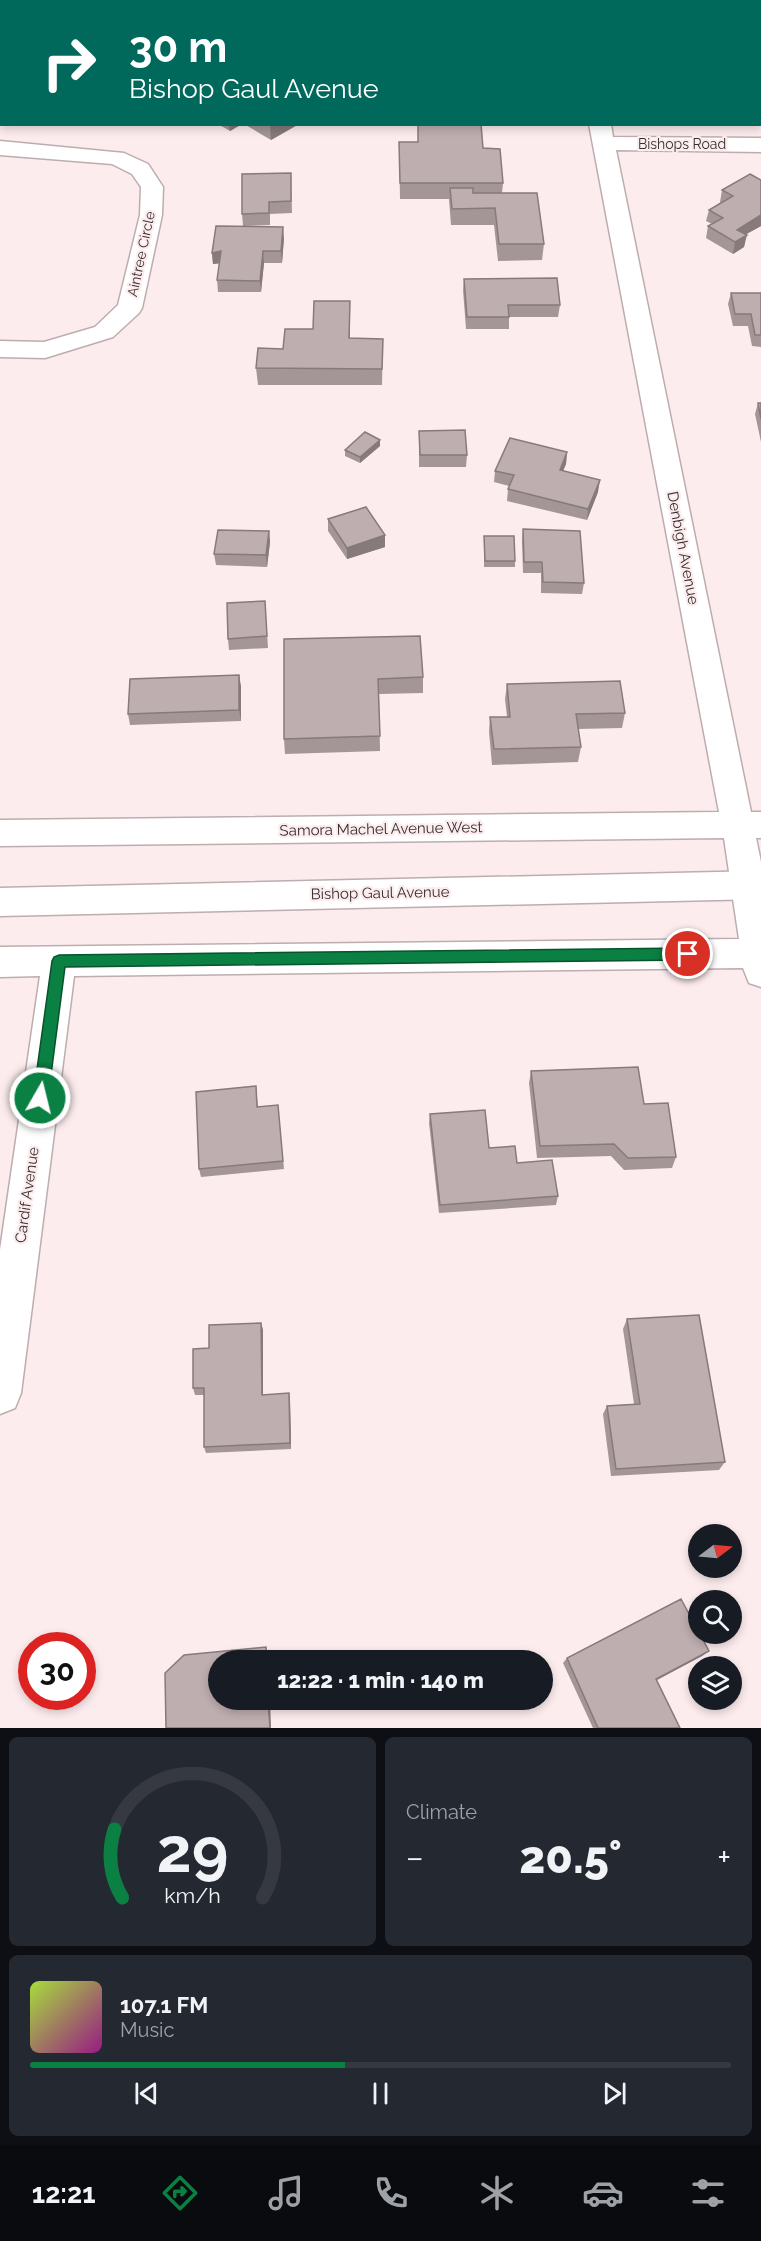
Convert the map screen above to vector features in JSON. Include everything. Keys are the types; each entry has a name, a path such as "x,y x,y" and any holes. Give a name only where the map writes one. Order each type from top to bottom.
{"street":[{"name":"Bishops Road","path":"602,134 761,144"},
{"name":"Denbigh Avenue","path":"602,134 749,825 760,959"},
{"name":"Aintree Circle","path":"0,148 116,158 140,169 152,187 151,215 130,308 104,332 45,350 0,350"},
{"name":"Samora Machel Avenue West","path":"0,833 749,825"},
{"name":"Bishop Gaul Avenue","path":"0,902 755,885"},
{"path":"0,962 760,959"},
{"name":"Cardif Avenue","path":"0,1394 59,961"}],"building":[{"path":"418,126 481,126 483,148 500,149 503,183 400,183 399,142 418,142"},
{"path":"291,173 291,201 269,202 269,213 242,214 242,174"},
{"path":"750,174 761,180 761,215 737,230 747,235 735,242 708,226 723,218 709,210 733,196 722,190"},
{"path":"450,188 473,188 473,193 537,193 544,244 499,244 495,208 452,209"},
{"path":"216,226 283,227 281,251 263,251 260,281 217,280 221,251 212,253"},
{"path":"557,278 560,305 508,305 509,317 467,317 464,279"},
{"path":"731,293 761,293 761,335 755,335 751,314 735,314"},
{"path":"314,301 350,301 349,338 383,339 382,369 256,368 258,348 283,349 285,329 313,329"},
{"path":"758,403 761,403 761,419"},
{"path":"465,430 467,455 420,455 419,431"},
{"path":"365,432 380,440 360,457 345,450"},
{"path":"510,438 567,452 560,470 600,480 588,509 508,489 514,475 495,471"},
{"path":"366,507 385,535 347,548 328,519"},
{"path":"523,529 580,531 584,583 543,582 542,562 524,562"},
{"path":"218,530 269,531 266,555 214,554"},
{"path":"484,536 514,536 515,561 485,561"},
{"path":"265,601 267,636 228,639 227,603"},
{"path":"420,636 423,677 378,679 380,736 284,739 284,639"},
{"path":"239,675 239,710 128,714 130,679"},
{"path":"620,681 625,713 576,714 581,747 494,749 490,717 510,717 507,684"},
{"path":"638,1067 644,1104 668,1103 676,1157 628,1158 614,1144 540,1146 531,1071"},
{"path":"256,1086 257,1107 278,1105 283,1161 199,1169 196,1092"},
{"path":"485,1110 489,1148 515,1146 517,1163 552,1160 558,1196 440,1205 430,1114"},
{"path":"699,1315 725,1462 616,1469 607,1406 640,1404 627,1319"},
{"path":"261,1323 262,1395 289,1393 290,1443 204,1447 204,1388 193,1388 193,1349 209,1348 209,1325"},
{"path":"681,1599 688,1612 688,1644 705,1644 709,1651 700,1656 688,1656 688,1662 656,1679 680,1728 598,1728 567,1658"},
{"path":"266,1647 266,1650 235,1650"},
{"path":"208,1653 208,1710 269,1710 270,1728 166,1728 165,1673 184,1655"}],"route":[{"path":"40,1098 59,961 688,954"}]}
